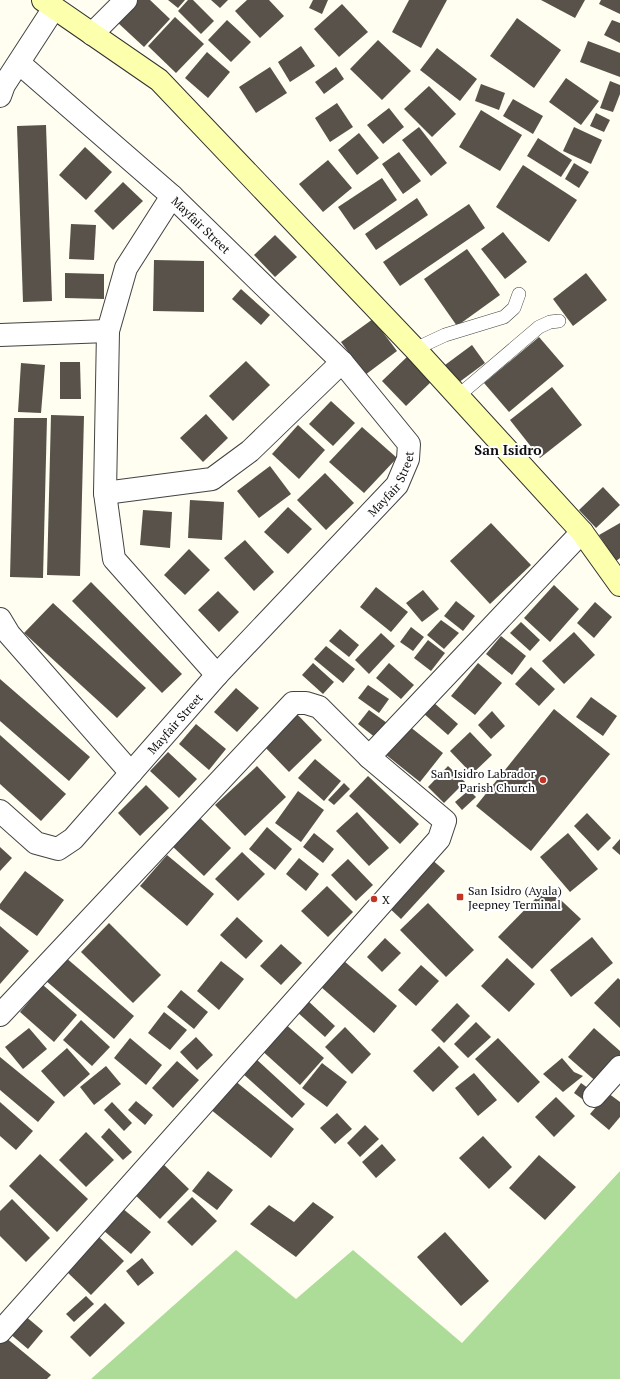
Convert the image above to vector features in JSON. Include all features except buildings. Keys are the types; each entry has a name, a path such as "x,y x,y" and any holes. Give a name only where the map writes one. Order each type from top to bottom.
{"street":[{"path":"92,34 126,0"},
{"path":"0,96 4,85 19,63 48,4 159,80 415,348 582,532 619,583"},
{"name":"Mayfair Street","path":"0,810 36,843 58,849 73,839 217,675 397,485 408,459 409,444 342,362 172,196 19,63"},
{"path":"172,196 126,268 108,331 105,493 114,558 217,675"},
{"path":"0,335 108,331"},
{"path":"105,493 212,479 250,451 342,362"},
{"path":"369,757 582,532"},
{"path":"0,619 9,634 131,773"},
{"path":"0,1015 293,703 306,703 319,707 369,757 445,822 439,839 0,1332"},
{"path":"594,1096 620,1067"}],"lane":[{"path":"415,348 445,335 504,317 514,308 519,294"},
{"path":"458,396 540,327 550,322 559,321"}],"green space":[{"path":"620,1171 620,1379 91,1379 236,1250 296,1299 353,1250 462,1343"}],"place":[{"name":"San Isidro Labrador Parish Church","path":"543,780"},
{"name":"San Isidro (Ayala) Jeepney Terminal","path":"460,897"},
{"name":"X","path":"374,899"}],"district":[{"name":"San Isidro","path":"508,449"}]}
